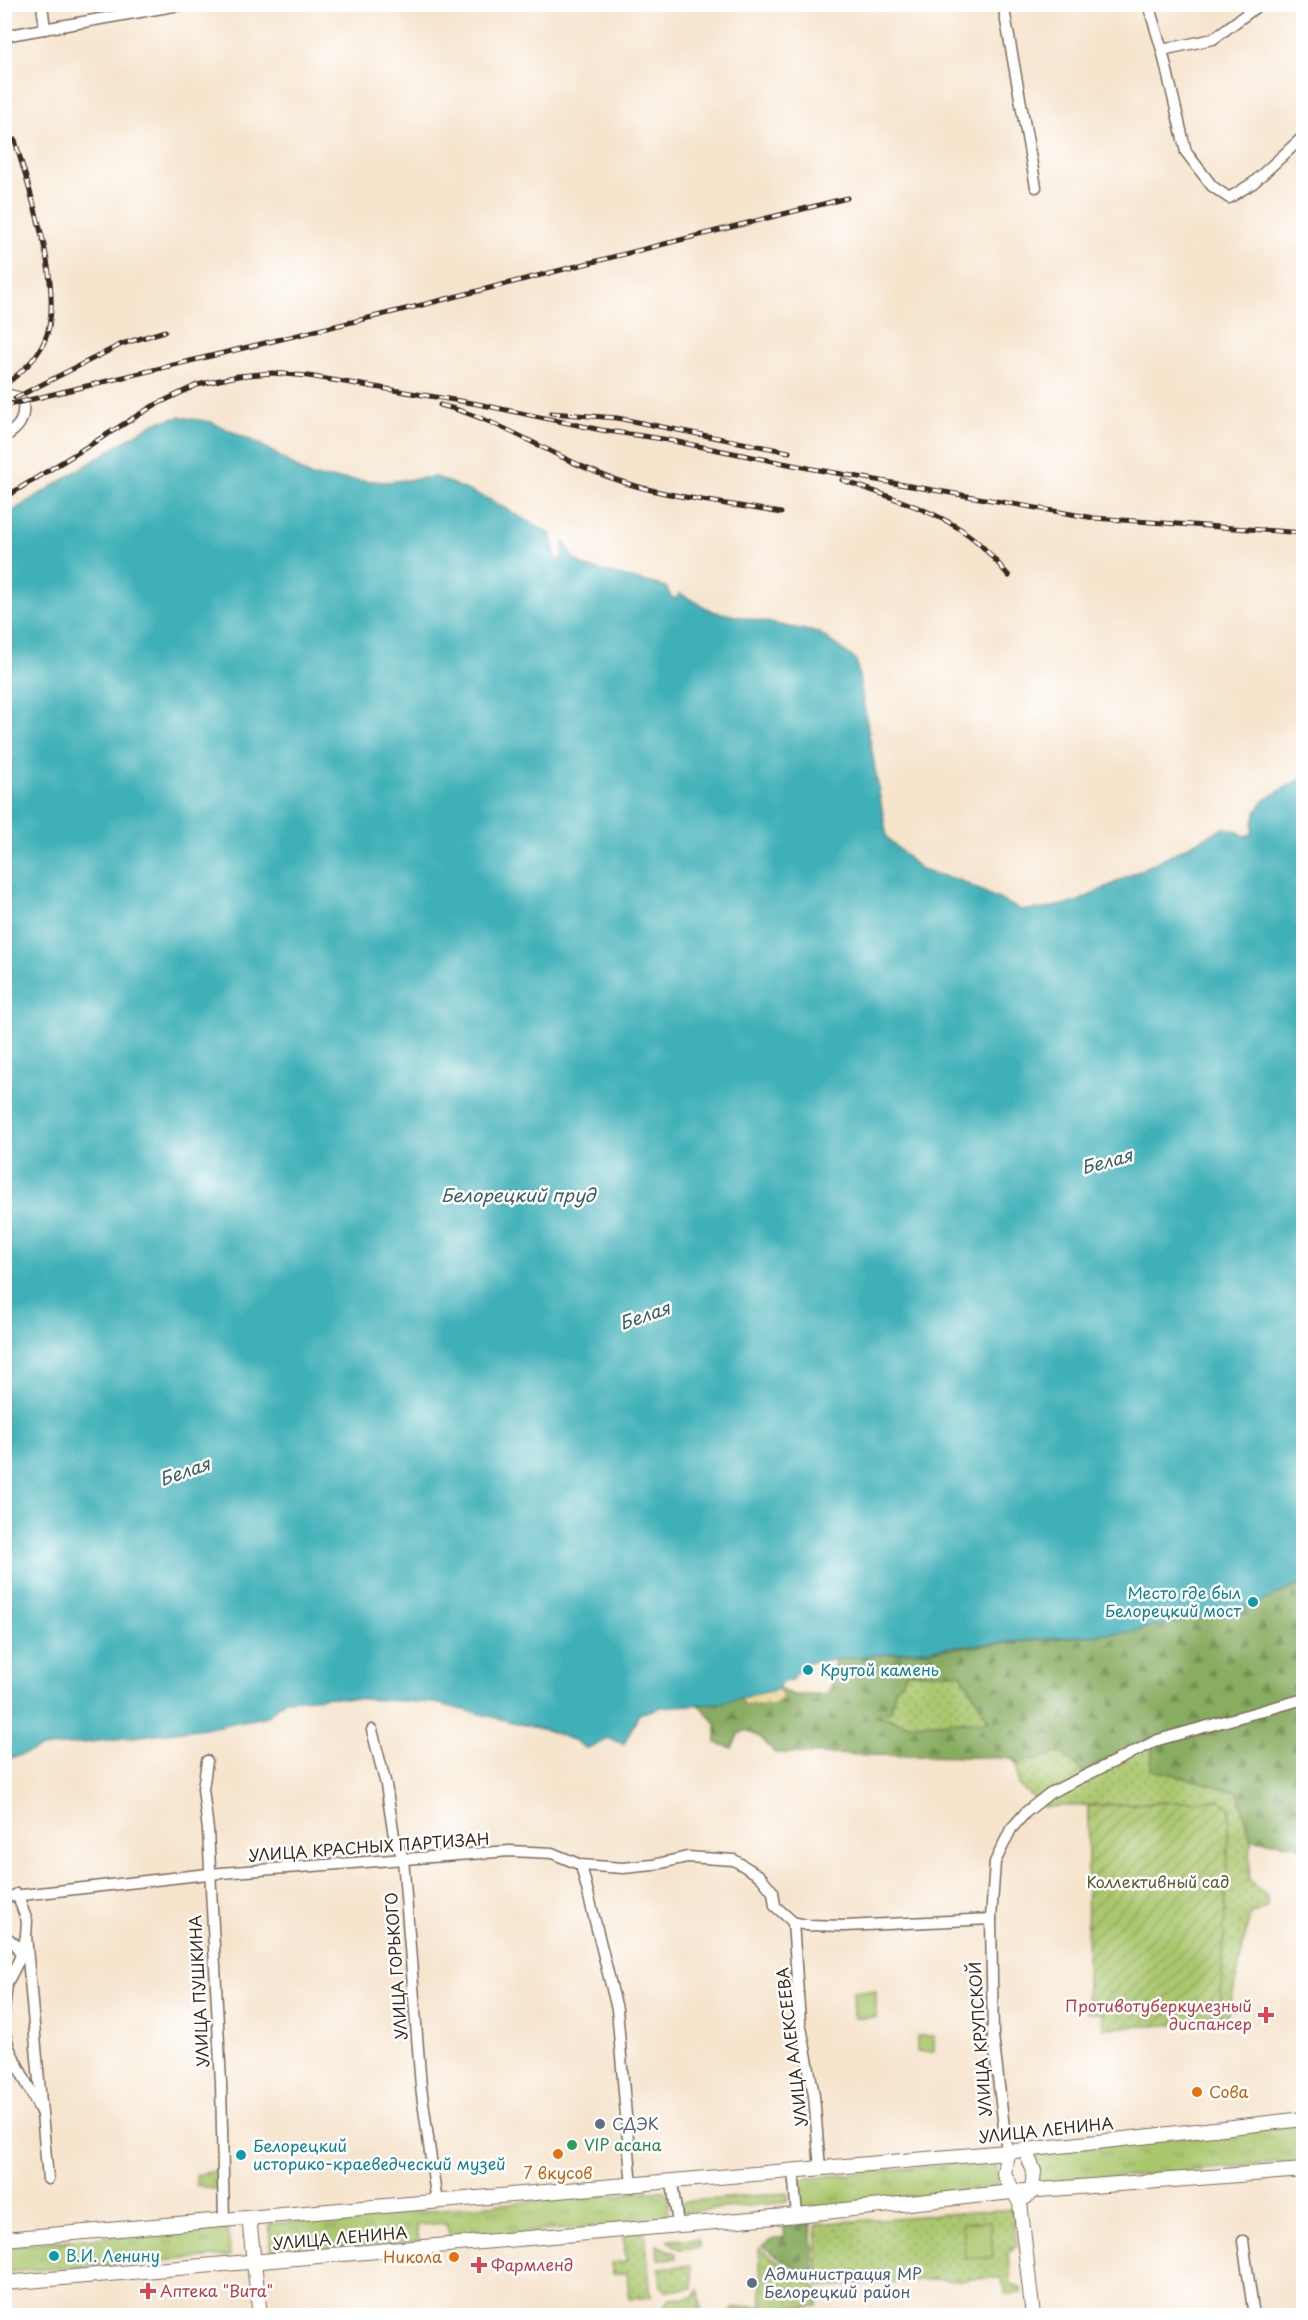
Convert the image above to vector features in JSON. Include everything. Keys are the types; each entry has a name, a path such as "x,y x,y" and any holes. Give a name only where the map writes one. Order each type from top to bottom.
{"main road":[{"name":"УЛИЦА ЛЕНИНА","path":"4,2239 632,2187 1007,2152 1304,2119"},
{"path":"1025,2150 1034,2171 1032,2191"},
{"name":"УЛИЦА КРУПСКОЙ","path":"1007,2152 1005,2174 1016,2198 1033,2316"},
{"name":"УЛИЦА ЛЕНИНА","path":"4,2283 678,2223 1016,2198 1032,2191 1304,2170"},
{"path":"249,2218 260,2316"}],"street":[{"path":"42,4 45,29"},
{"path":"4,36 185,4"},
{"path":"1003,4 1036,187"},
{"path":"1148,4 1162,50 1186,152 1212,186 1229,198 1253,183 1304,136"},
{"path":"1162,50 1213,39 1260,4"},
{"path":"4,394 18,397 23,402 25,415 17,429 4,438"},
{"name":"УЛИЦА КРУПСКОЙ","path":"1007,2152 993,2036 991,1919 995,1862 1011,1829 1026,1812 1050,1793 1158,1740 1304,1699"},
{"name":"УЛИЦА ГОРЬКОГО","path":"372,1730 386,1785 394,1836 403,1858 421,2087 437,2203"},
{"name":"УЛИЦА ПУШКИНА","path":"207,1761 202,1790 208,1830 224,2221"},
{"name":"УЛИЦА КРАСНЫХ ПАРТИЗАН","path":"4,1897 208,1874 510,1851 552,1853 581,1865 623,1868 653,1865 687,1857 734,1860 760,1875 773,1892 775,1906 793,1922"},
{"path":"581,1865 617,2009 632,2187"},
{"path":"17,1894 27,1921 26,1936 48,2180"},
{"path":"793,1922 806,1925 845,1926 991,1919"},
{"name":"УЛИЦА АЛЕКСЕЕВА","path":"793,1922 800,2022 815,2104 819,2169"},
{"path":"4,1935 17,1946 21,1956"},
{"path":"4,2012 7,1983 21,1956 26,1936"},
{"path":"4,2031 10,2050 42,2114"},
{"path":"793,2171 797,2215"},
{"path":"672,2183 678,2223"},
{"path":"1243,2241 1254,2316"}],"green space":[{"path":"1303,1583 1303,1851 1294,1844 1251,1840 1238,1792 1151,1769 1153,1736 1083,1772 1060,1752 1017,1765 1011,1758 775,1753 761,1738 746,1730 739,1734 732,1748 716,1743 716,1723 699,1705 779,1689 794,1695 827,1695 833,1678 835,1659 1130,1632 1253,1605","holes":["907,1673 961,1673 989,1721 907,1724 876,1715 891,1711 895,1690"]},
{"path":"907,1673 961,1673 990,1722 907,1724 875,1714 891,1711 895,1690"},
{"path":"1153,1736 1151,1769 1238,1792 1251,1840 1249,1881 1267,1896 1267,1906 1250,1915 1226,2025 1220,2012 1230,1808 1220,1800 1044,1807 1018,1785 1017,1765 1060,1752 1083,1772"},
{"name":"Коллективный сад","path":"1220,1800 1230,1808 1220,2012 1215,2023 1103,2028 1103,2013 1087,2013 1088,1806"},
{"path":"853,1991 876,1991 876,2018 854,2018"},
{"path":"917,2036 934,2036 934,2052 917,2052"},
{"path":"1303,2125 1303,2161 1039,2184 1036,2152"},
{"path":"996,2159 998,2187 803,2210 799,2198 802,2179"},
{"path":"217,2170 218,2190 196,2185 196,2175"},
{"path":"663,2190 669,2196 668,2220 450,2239 446,2223 417,2225 419,2241 272,2253 269,2224"},
{"path":"788,2193 788,2202 681,2212 680,2202"},
{"path":"1012,2209 1017,2245 1008,2254 1011,2284 1021,2287 1021,2293 1005,2294 1000,2277 819,2287 816,2224"},
{"path":"990,2221 993,2257 965,2259 962,2223"},
{"path":"811,2224 817,2283 762,2246 771,2239 785,2237 783,2225"},
{"path":"228,2226 230,2256 5,2272 5,2246"},
{"path":"645,2231 651,2297 629,2299 627,2273 613,2274 611,2263 626,2262 623,2232"},
{"path":"698,2239 700,2247 679,2249 667,2240"},
{"path":"657,2245 675,2253 676,2258 658,2259"},
{"path":"759,2248 816,2287 818,2306 770,2310 770,2315 703,2315 733,2312 733,2308 762,2306"},
{"path":"691,2265 693,2288 665,2291 661,2287 659,2268"},
{"path":"699,2290 702,2315 666,2315 665,2304 670,2299 694,2297"}],"sand":[{"path":"779,1689 783,1698 774,1705 745,1705 740,1698"}],"water":[{"name":"Белорецкий пруд","path":"180,417 211,422 263,446 311,477 385,482 436,477 490,500 552,535 556,560 562,559 564,542 573,557 585,567 666,587 671,597 677,599 679,593 712,611 819,633 856,660 887,838 921,870 959,880 1021,910 1044,909 1077,902 1224,828 1244,836 1252,834 1256,812 1267,798 1303,778 1303,1583 1253,1605 1130,1632 948,1647 806,1663 800,1672 795,1672 792,1680 780,1683 779,1689 719,1703 663,1707 639,1714 624,1744 607,1738 593,1747 585,1748 575,1741 549,1731 436,1703 328,1697 285,1700 267,1716 214,1727 42,1748 5,1760 5,516 154,423"}],"railway":[{"path":"4,386 27,366 41,349 50,321 49,270 15,140"},
{"path":"4,406 418,306 847,198"},
{"path":"15,398 122,344 165,331"},
{"path":"4,498 153,406 197,385 238,376 272,373 308,376 478,404 601,430 663,439 813,469 1094,518 1304,533"},
{"path":"440,405 489,421 581,466 629,484 685,497 781,513"},
{"path":"551,413 617,418 789,452"},
{"path":"842,480 909,504 957,527 981,545 1009,576"}],"place":[{"name":"Место где был Белорецкий мост","path":"1253,1602"},
{"name":"Крутой камень","path":"808,1670"},
{"name":"Противотуберкулезный диспансер","path":"1266,2015"},
{"name":"Сова","path":"1197,2092"},
{"name":"СДЭК","path":"600,2124"},
{"name":"VIP асана","path":"572,2145"},
{"name":"7 вкусов","path":"558,2154"},
{"name":"Белорецкий историко-краеведческий музей","path":"241,2155"},
{"name":"В.И. Ленину","path":"54,2256"},
{"name":"Никола","path":"454,2257"},
{"name":"Фармленд","path":"479,2265"},
{"name":"Администрация МР Белорецкий район","path":"752,2283"},
{"name":"Аптека \"Вита\"","path":"148,2291"}],"water label":[{"name":"Белая","path":"1107,1162"},
{"name":"Белая","path":"645,1316"},
{"name":"Белая","path":"185,1472"}]}
